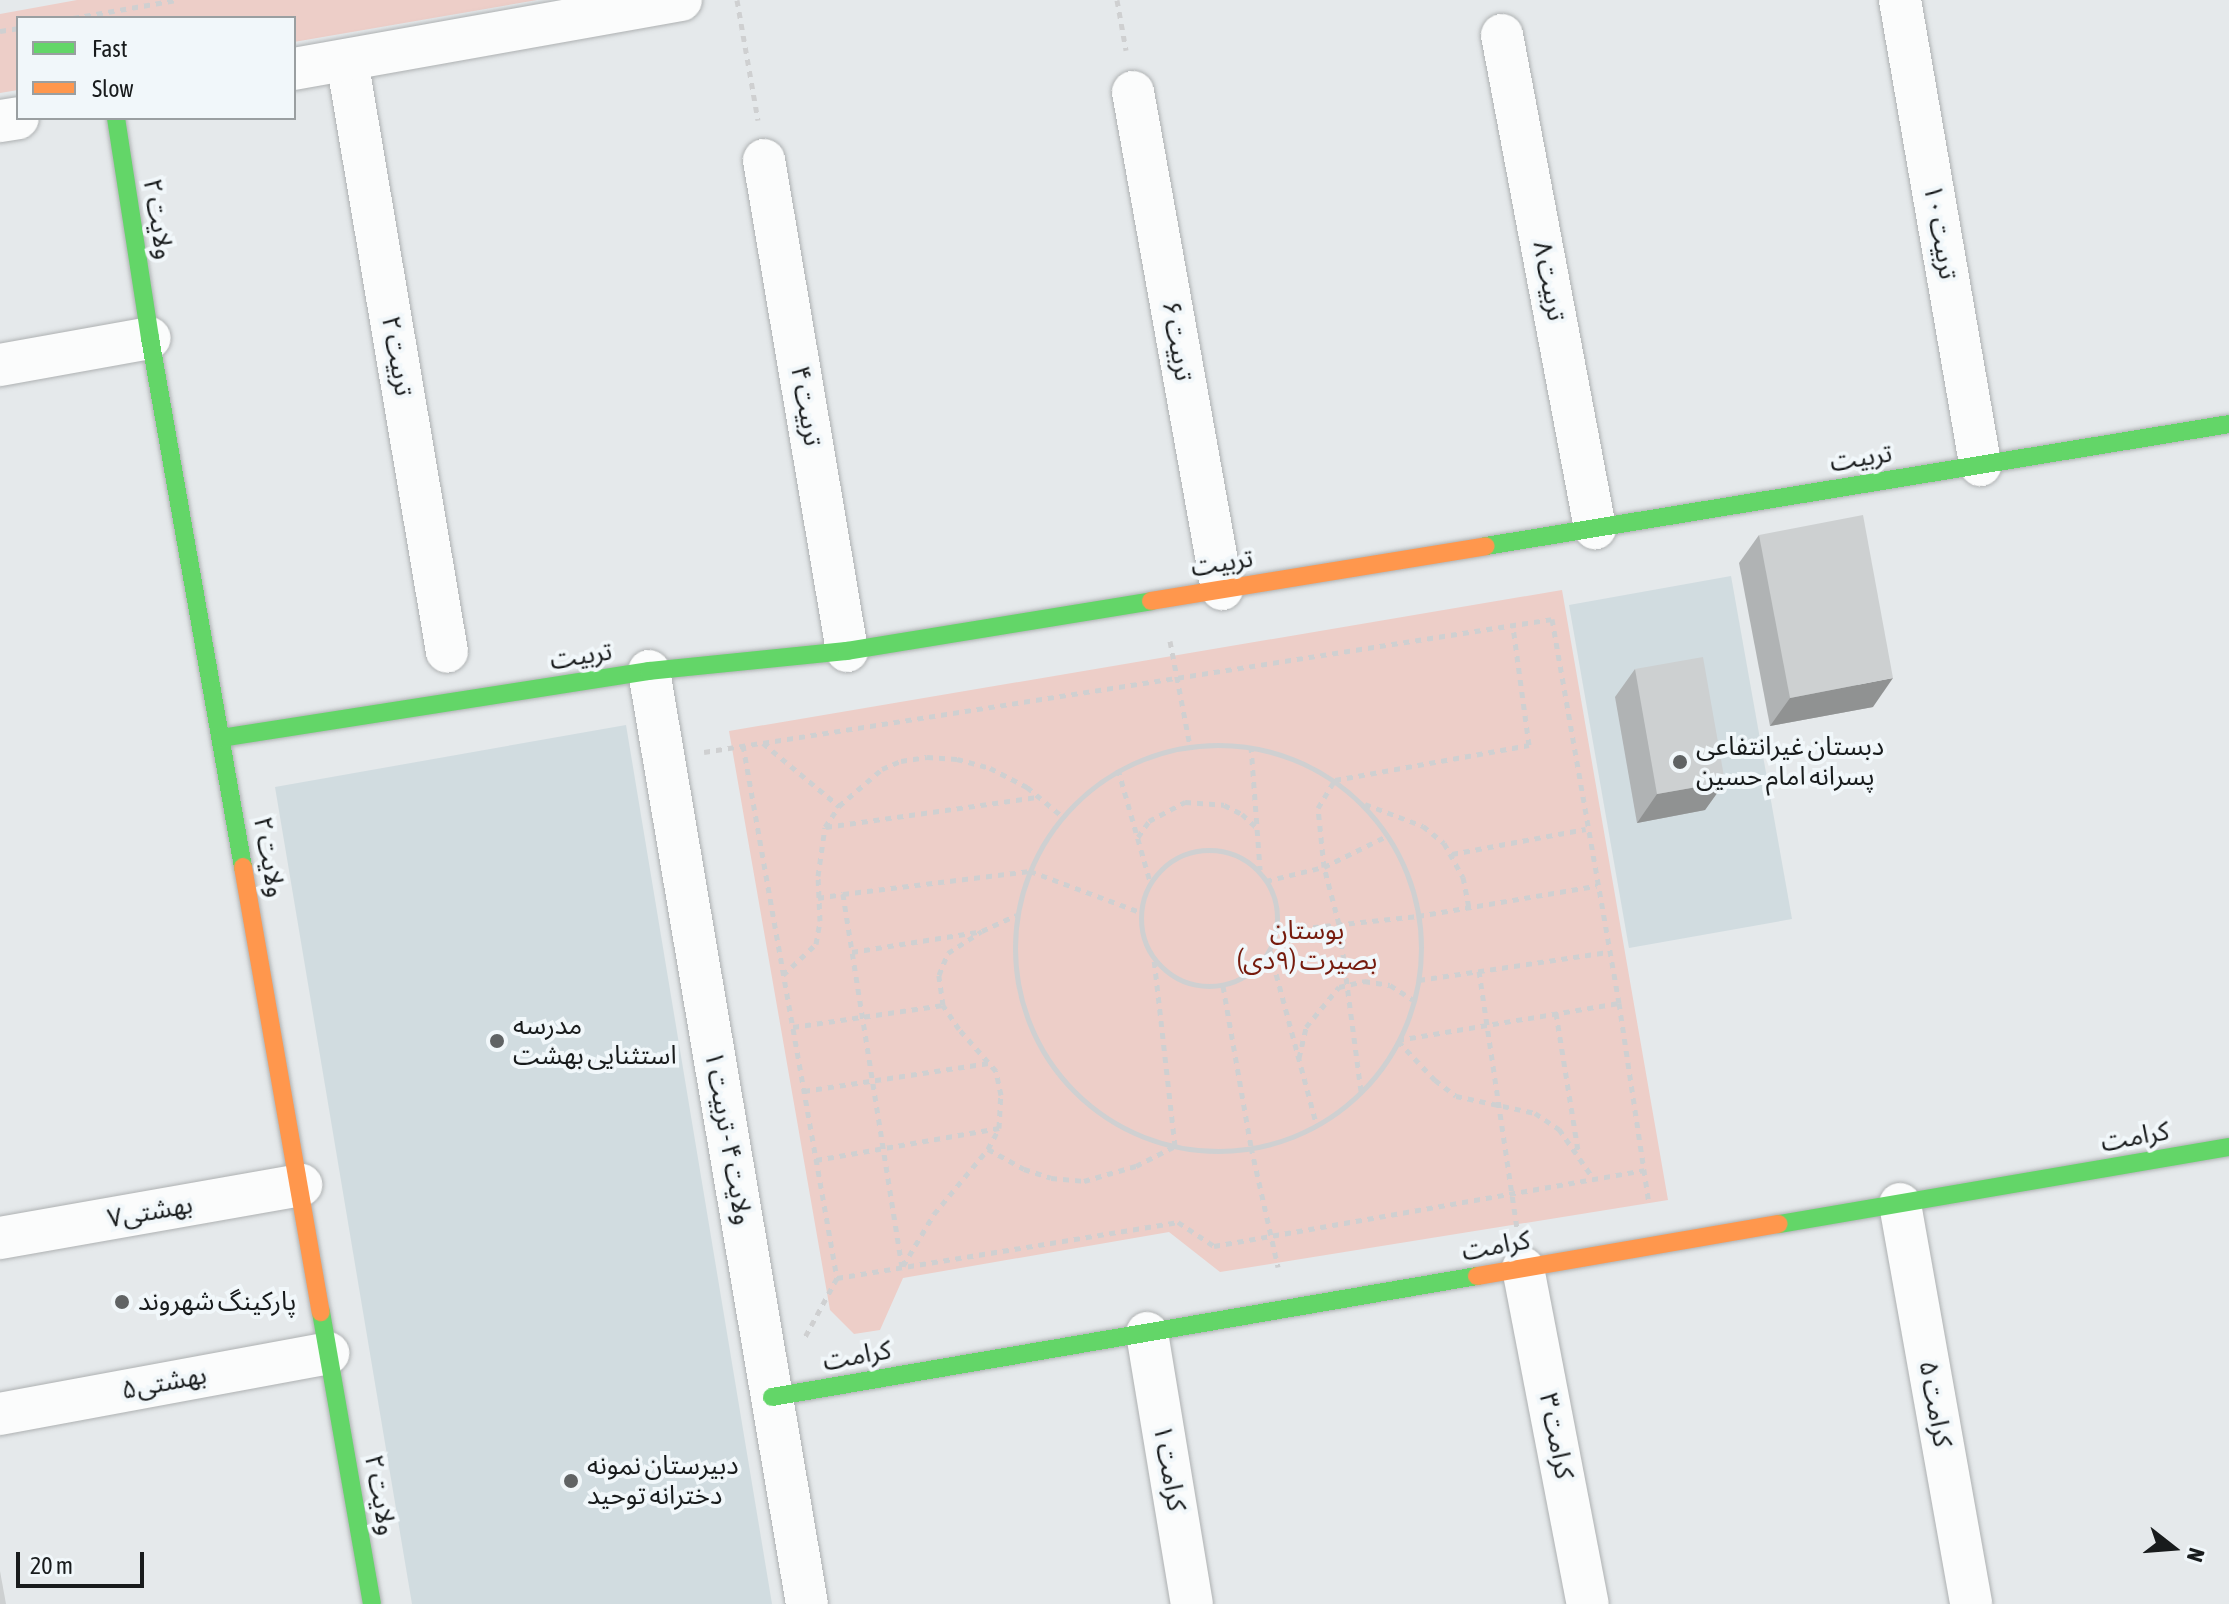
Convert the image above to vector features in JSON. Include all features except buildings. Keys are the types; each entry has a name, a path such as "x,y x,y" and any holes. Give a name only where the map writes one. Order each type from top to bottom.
{"street":[{"path":"296,69 681,0"},
{"name":"تربیت ۱۰","path":"1900,0 1980,465"},
{"name":"تربیت ۸","path":"1502,35 1595,528"},
{"name":"تربیت ۲","path":"347,60 447,652"},
{"name":"تربیت ۶","path":"1133,92 1222,589"},
{"name":"ولایت ۲","path":"116,120 150,338 301,1185 372,1604"},
{"name":"تربیت ۴","path":"764,160 847,651"},
{"path":"0,365 150,338"},
{"name":"تربیت","path":"221,738 649,671 847,651 2229,424"},
{"name":"ولایت ۴ - تربیت ۱","path":"649,671 807,1604"},
{"name":"کرامت","path":"772,1397 2229,1147"},
{"name":"بهشتی۷","path":"0,1238 301,1185"},
{"name":"کرامت ۵","path":"1900,1204 1971,1604"},
{"name":"کرامت ۳","path":"1523,1268 1588,1604"},
{"name":"کرامت ۱","path":"1147,1333 1192,1604"},
{"name":"بهشتی۵","path":"0,1414 328,1353"}],"path":[{"path":"84,16 176,0"},
{"path":"737,0 764,160"},
{"path":"1117,0 1133,92"},
{"path":"1161,600 1190,746"},
{"path":"663,758 1552,619 1586,829 1619,1003 1656,1246"},
{"path":"1361,1092 1339,924 1324,867 1318,808 1335,780 1529,745 1513,626"},
{"path":"762,742 839,806"},
{"path":"743,745 837,1278 1178,1222 1214,1246 1644,1170"},
{"path":"1190,746 1251,746 1295,758 1335,780 1362,804 1387,836 1413,890 1418,916 1419,980 1385,1064 1361,1092 1317,1126 1275,1144 1230,1151 1175,1146 1141,1137 1101,1115 1067,1085 1040,1048 1020,991 1015,961 1017,915 1030,871 1063,817 1081,796 1118,769 1161,752 1190,746"},
{"path":"1251,746 1260,871"},
{"path":"783,975 816,944 825,827 839,806 882,769 901,761 927,757 957,759 990,768 1038,797 1063,817"},
{"path":"1118,769 1150,882"},
{"path":"825,827 1038,797"},
{"path":"1138,837 1149,821 1185,802 1224,805 1242,814 1257,828"},
{"path":"1362,804 1423,826 1452,854 1463,877 1469,907"},
{"path":"1452,854 1586,829"},
{"path":"1266,881 1324,867 1387,836"},
{"path":"1202,849 1234,853 1260,871 1275,899 1277,931 1270,950 1258,967 1223,986 1191,985 1163,970 1144,944 1140,912 1150,882 1172,859 1202,849"},
{"path":"818,898 1030,871 1140,912"},
{"path":"1277,931 1418,916 1596,886"},
{"path":"843,894 902,1267"},
{"path":"902,1267 934,1214 988,1149 999,1128 1001,1095 996,1071 959,1029 943,1005 939,975 948,953 982,931 1017,915"},
{"path":"852,952 982,931"},
{"path":"1270,950 1317,1126"},
{"path":"1419,980 1608,952"},
{"path":"1154,957 1175,1146"},
{"path":"1479,971 1523,1268"},
{"path":"1299,1059 1306,1027 1314,1013 1329,996 1346,984 1364,981 1390,985 1413,1000"},
{"path":"1223,986 1251,1147 1287,1308"},
{"path":"1397,1040 1619,1003"},
{"path":"793,1027 943,1005"},
{"path":"1556,1013 1578,1152"},
{"path":"1397,1040 1435,1080 1456,1096 1535,1113 1559,1129 1594,1178"},
{"path":"804,1091 990,1062"},
{"path":"816,1160 999,1128"},
{"path":"988,1149 1037,1174 1084,1181 1136,1166 1175,1146"}],"shaded area":[{"name":"دبستان غیرانتفاعی پسرانه امام حسین","path":"1731,576 1792,919 1629,948 1569,605"},
{"name":"مدرسه استثنایی بهشت","path":"626,725 772,1604 412,1604 275,787"}],"green space":[{"path":"77,0 537,0 296,42 296,16 16,16 16,90 0,93 0,14"},
{"name":"بوستان بصیرت (۹دی)","path":"1562,590 1668,1200 1220,1272 1169,1232 903,1278 880,1330 854,1334 830,1310 729,731"}],"traffic: fast":[{"path":"116,120 150,338 243,867"},
{"path":"1486,546 2229,424"},
{"path":"221,738 649,671 847,651 1151,601"},
{"path":"1779,1224 2229,1147"},
{"path":"772,1397 1477,1276"},
{"path":"321,1312 372,1604"}],"traffic: slow":[{"path":"1151,601 1486,546"},
{"path":"243,867 321,1312"},
{"path":"1477,1276 1779,1224"}],"place":[{"name":"دبستان غیرانتفاعی پسرانه امام حسین","path":"1680,762"},
{"name":"مدرسه استثنایی بهشت","path":"497,1041"},
{"name":"پارکینگ شهروند","path":"122,1302"},
{"name":"دبیرستان نمونه دخترانه توحید","path":"571,1481"}]}
